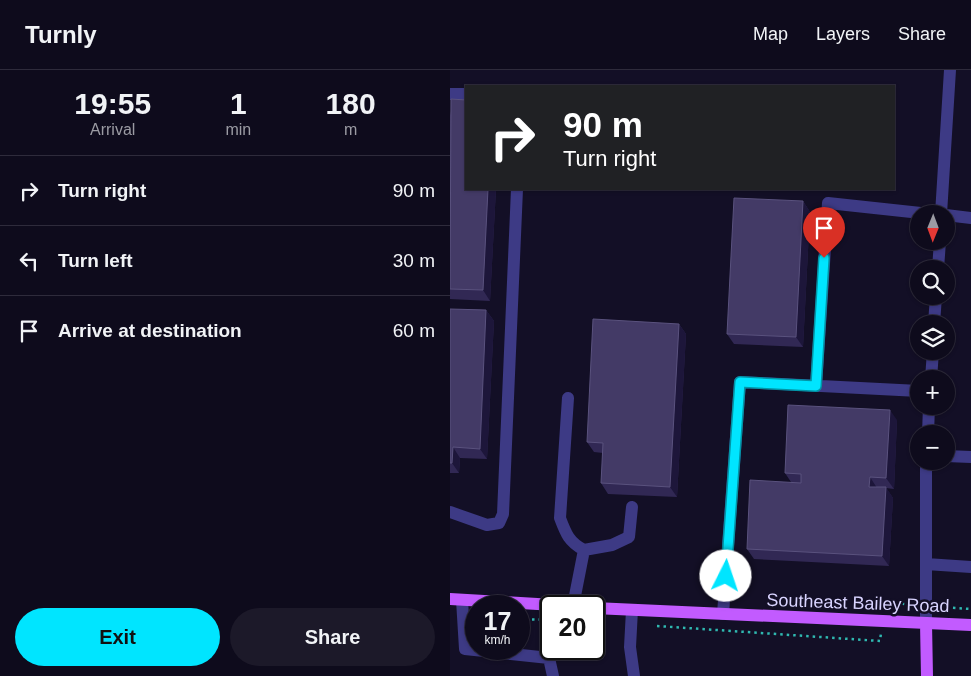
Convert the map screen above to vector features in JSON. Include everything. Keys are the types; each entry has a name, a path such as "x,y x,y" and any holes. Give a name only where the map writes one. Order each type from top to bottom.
{"main road":[{"path":"456,599 540,604"},
{"name":"Southeast Bailey Road","path":"605,609 971,625"},
{"path":"926,623 927,676"}],"street":[{"path":"942,205 950,70"},
{"path":"450,94 465,94"},
{"path":"450,512 487,524 499,522 503,514 517,190"},
{"path":"816,386 828,203 910,212"},
{"path":"955,216 971,218"},
{"path":"723,614 740,382 910,391"},
{"path":"568,398 560,518 566,536 574,545 584,550 612,545 629,537 632,507"},
{"path":"955,456 971,457"},
{"path":"926,470 926,623"},
{"path":"574,595 584,550"},
{"path":"926,564 971,567"},
{"path":"456,599 465,649 549,658 553,676"},
{"path":"632,610 630,647 634,676"}],"path":[{"path":"926,606 971,609"}],"building":[{"path":"451,99 465,100 465,190 488,190 483,290 450,289"},
{"path":"734,198 803,201 796,337 727,334"},
{"path":"450,309 486,310 480,449 453,447 452,463 450,463"},
{"path":"593,319 679,324 670,487 601,483 603,443 587,442"},
{"path":"788,405 890,410 886,478 870,477 869,487 886,487 882,556 747,549 750,480 801,483 801,474 785,473"}],"route":[{"path":"726,576 740,382 816,386 824,258"}]}
